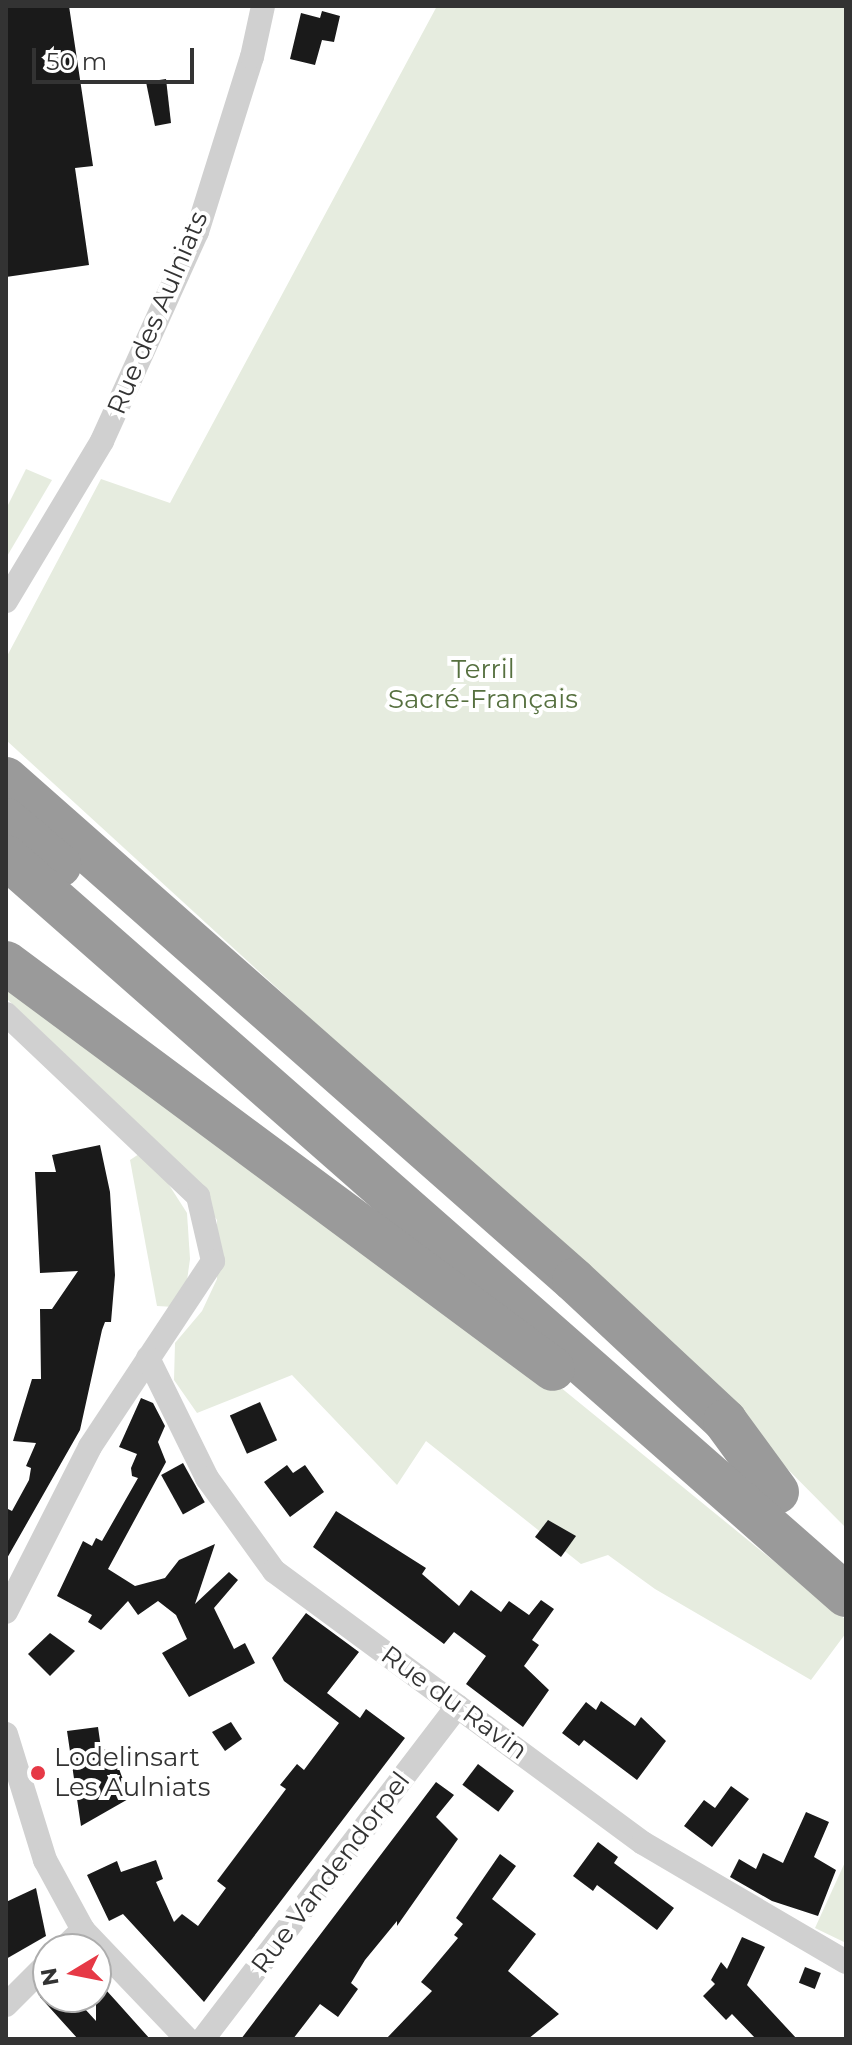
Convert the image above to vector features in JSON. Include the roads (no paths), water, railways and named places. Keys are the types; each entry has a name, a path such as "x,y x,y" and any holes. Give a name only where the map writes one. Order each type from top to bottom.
{"highway":[{"path":"6,779 574,1280 725,1421 756,1493"},
{"path":"6,820 756,1493 846,1595"},
{"path":"6,857 756,1493 846,1555"},
{"path":"6,963 646,1438 756,1493"}],"street":[{"name":"Rue des Aulniats","path":"6,601 102,441 197,232 252,57 263,6"},
{"path":"6,1014 198,1196 213,1261 90,1447 6,1612"},
{"name":"Rue du Ravin","path":"148,1358 207,1478 274,1571 643,1843 846,1962"},
{"name":"Rue Vandendorpel","path":"203,2039 458,1706"},
{"path":"6,1734 45,1860 83,1930 187,2039"},
{"path":"80,1933 83,1930"},
{"path":"6,2005 32,1979"}],"place":[{"name":"Lodelinsart Les Aulniats","path":"38,1773"}],"park label":[{"name":"Terril Sacré-Français","path":"483,685"}]}
